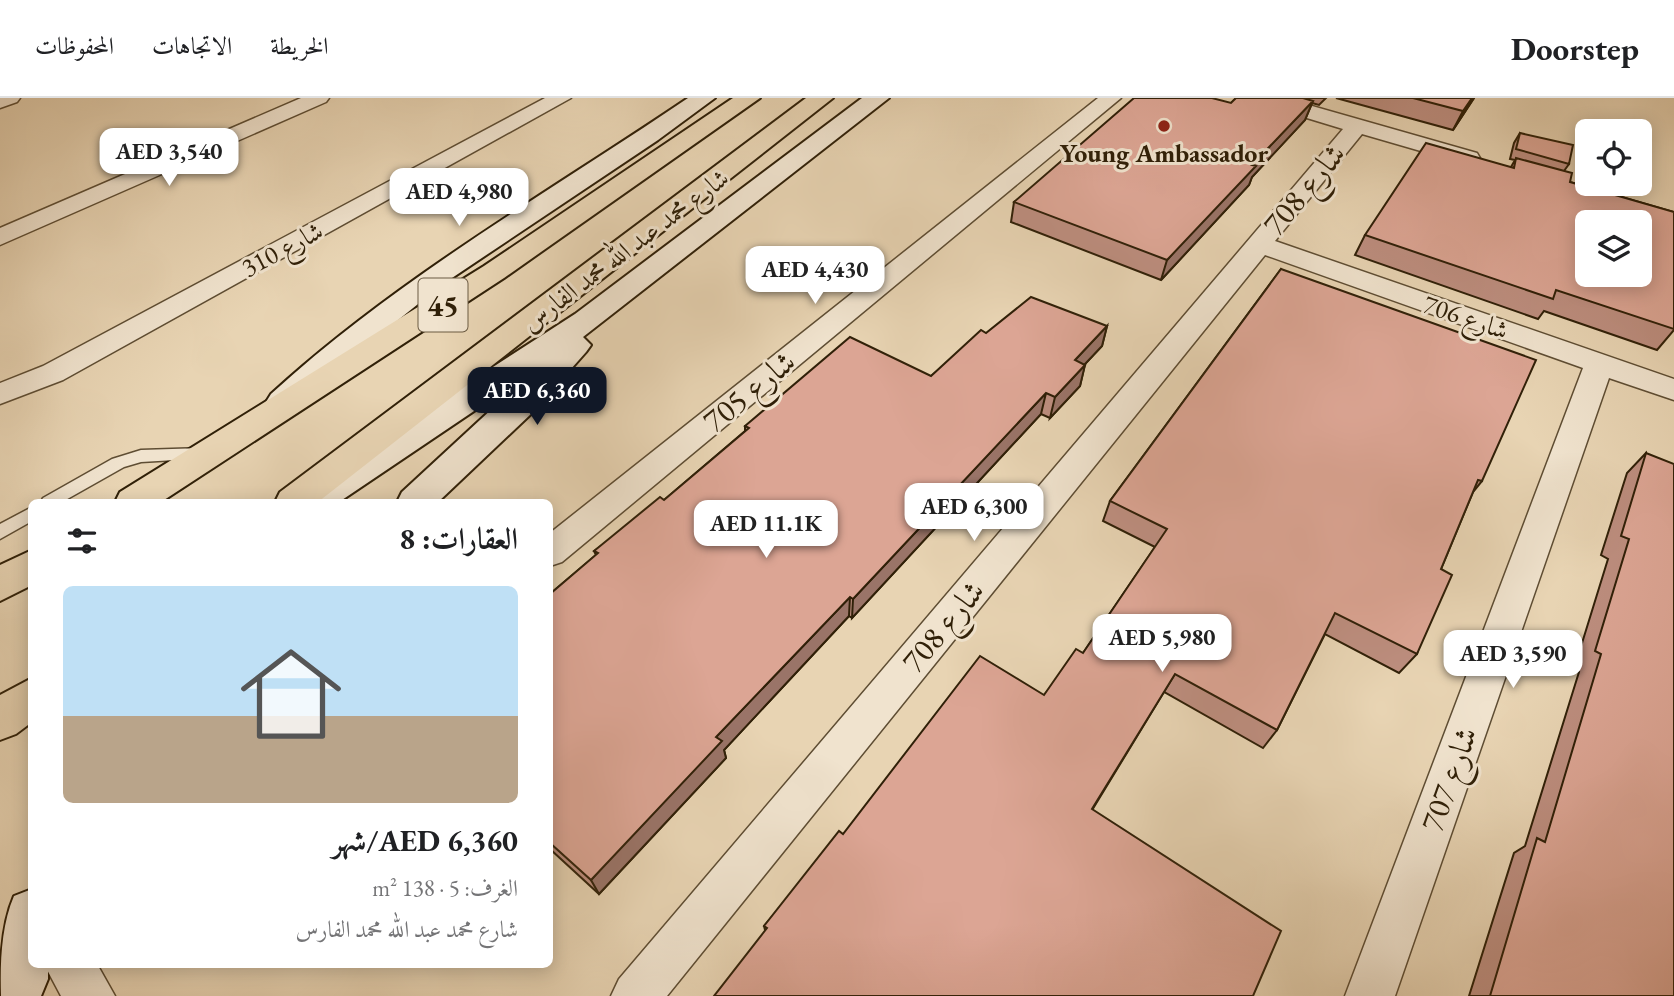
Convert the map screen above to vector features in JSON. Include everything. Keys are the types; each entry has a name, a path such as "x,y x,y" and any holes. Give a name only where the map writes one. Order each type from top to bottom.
{"main road":[{"name":"شارع محمد عبد الله محمد الفارس","path":"138,499 494,272 748,98"},
{"name":"شارع محمد عبد الله محمد الفارس","path":"297,499 821,98"},
{"path":"0,585 28,568"},
{"path":"0,720 28,700"}],"street":[{"path":"0,102 10,98"},
{"path":"0,237 319,98"},
{"name":"شارع 310","path":"0,394 53,373 561,98"},
{"path":"266,419 347,345 476,246 703,98"},
{"path":"316,499 608,304 877,98"},
{"name":"شارع 705","path":"553,550 1111,98"},
{"path":"1261,98 1489,164"},
{"name":"شارع 708","path":"636,996 1357,126"},
{"name":"شارع 706","path":"1258,244 1674,390"},
{"path":"418,499 520,405 608,304"},
{"name":"شارع 707","path":"1370,996 1599,364"},
{"path":"28,930 23,949 28,962"},
{"path":"33,976 90,996"}],"lane":[{"path":"54,499 118,463 141,456 211,454"},
{"path":"0,521 28,515"},
{"path":"0,533 28,515"}],"building":[{"path":"1134,98 1212,98 1231,103 1236,98 1303,98 1313,101 1167,260 1014,202"},
{"path":"1413,98 1472,98 1463,111"},
{"path":"1520,133 1573,145 1569,164 1516,149"},
{"path":"1426,143 1514,168 1516,158 1572,173 1570,182 1575,183 1575,196 1619,196 1674,212 1674,329 1556,290 1553,299 1365,235"},
{"path":"1281,269 1536,360 1482,481 1478,480 1441,569 1452,575 1417,654 1335,613 1277,730 1175,674 1092,809 1281,931 1253,996 714,996 767,928 764,926 839,831 843,834 980,656 1044,695 1076,649 1083,653 1167,529 1110,501"},
{"path":"1031,297 1107,326 1075,360 1085,365 1055,397 1046,393 853,599 850,597 716,737 722,741 591,880 553,846 553,591 598,553 594,551 660,497 664,500 749,428 745,426 850,337 931,376 981,330 986,333"},
{"path":"1646,453 1674,464 1674,996 1490,996 1537,838 1545,842 1601,654 1595,651 1629,539 1621,536"}],"place":[{"name":"Young Ambassador","path":"1164,126"}]}
